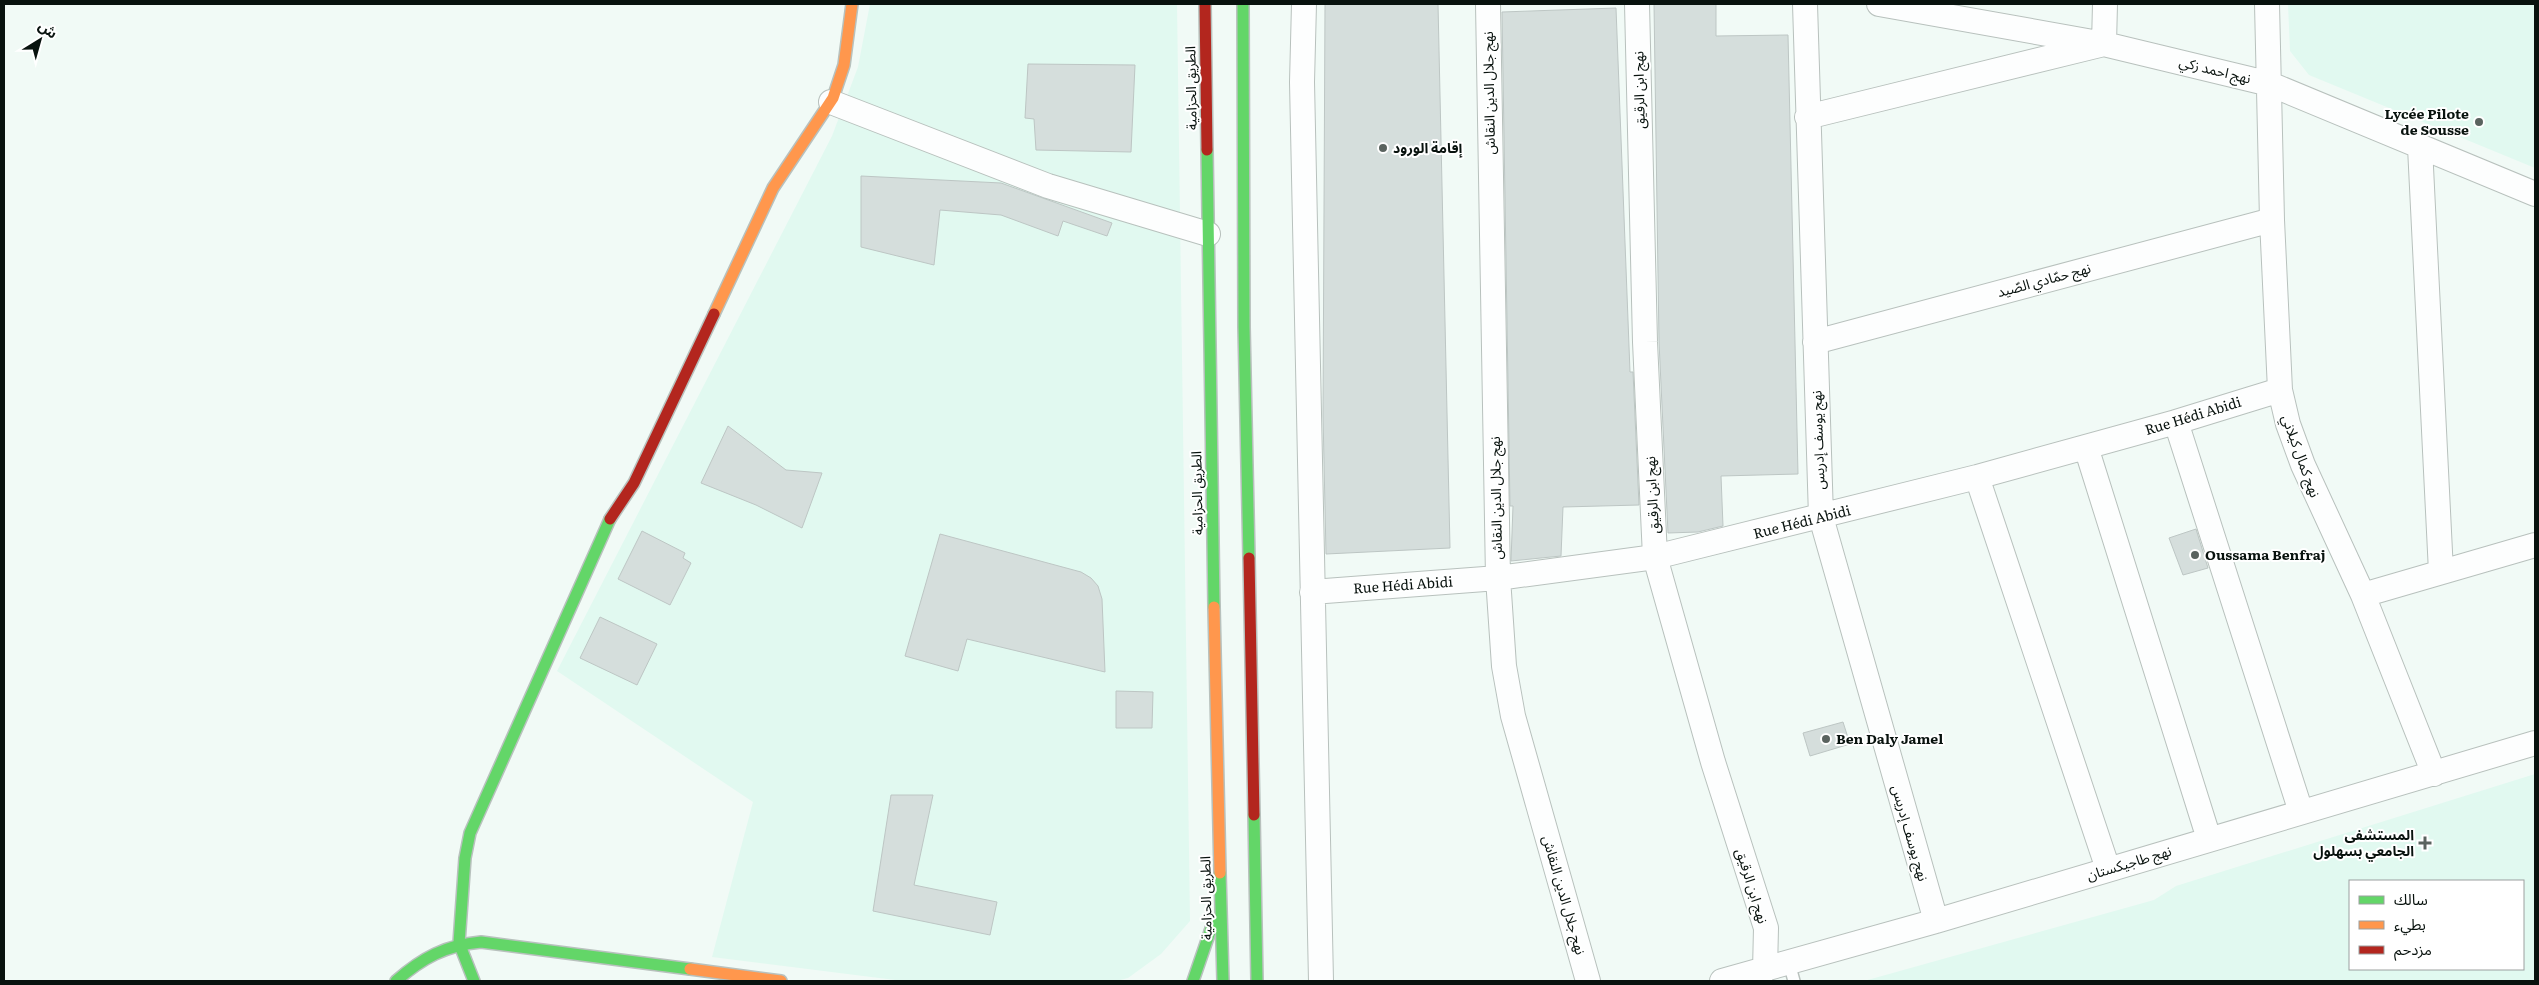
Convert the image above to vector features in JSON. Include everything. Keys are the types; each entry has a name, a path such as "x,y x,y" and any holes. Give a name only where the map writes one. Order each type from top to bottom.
{"main road":[{"path":"474,981 459,944 462,887 470,833 495,772 608,522 634,482 773,188 783,170 831,102 844,66 852,4"},
{"name":"الطريق الحزامية","path":"1205,4 1223,981"},
{"path":"1243,4 1244,336 1257,981"},
{"path":"1193,981 1208,941 1221,894"},
{"path":"396,981 423,958 440,949 459,944 481,942 781,981"}],"street":[{"path":"1304,4 1302,92 1320,981"},
{"name":"نهج جلال الدين النقاش","path":"1488,4 1498,578 1504,666 1513,716 1588,981"},
{"name":"نهج ابن الرقيق","path":"1637,4 1645,342 1655,557 1713,762 1766,928 1767,976"},
{"name":"نهج يوسف إدريس","path":"1805,4 1807,117 1821,517 1936,921"},
{"name":"نهج احمد زكي","path":"1879,4 1955,11 2270,84 2535,194"},
{"path":"1807,117 2104,44 2105,4"},
{"name":"نهج كمال كيلاني","path":"2267,4 2272,220 2280,390 2288,424 2303,464 2362,596 2434,774"},
{"path":"831,102 1048,186 1208,234"},
{"path":"2420,147 2441,572"},
{"name":"نهج حمّادي الصّيد","path":"1815,342 2272,220"},
{"name":"Rue Hédi Abidi","path":"1312,592 1498,578 1655,557 1977,477 2176,422 2280,390"},
{"path":"2176,422 2301,812"},
{"path":"2086,447 2209,839"},
{"path":"1977,477 2108,869"},
{"path":"2362,596 2535,544"},
{"name":"نهج طاجيكستان","path":"1722,981 1792,972 1936,921 2535,743"},
{"path":"1766,928 1792,972"}],"shaded area":[{"path":"870,4 1177,4 1190,921 1161,954 1128,978 1117,981 903,981 712,957 753,802 557,671 832,136 858,67"},
{"name":"Lycée Pilote de Sousse","path":"2288,4 2535,4 2535,168 2309,75 2290,51"},
{"name":"المستشفى الجامعي بسهلول","path":"2535,774 2535,981 1864,981 2154,900 2176,886"}],"building":[{"path":"1325,4 1438,4 1450,548 1326,554 1323,415"},
{"path":"1654,4 1716,4 1716,36 1788,35 1798,474 1721,476 1723,526 1698,532 1668,533 1659,342"},
{"path":"1616,8 1630,372 1633,372 1639,505 1563,507 1561,556 1511,561 1513,506 1510,506 1502,12"},
{"path":"1028,64 1135,65 1131,152 1036,150 1034,119 1025,118"},
{"path":"861,176 1001,183 1112,223 1107,236 1063,221 1058,236 1001,215 940,210 934,265 861,247"},
{"path":"728,426 786,470 822,473 802,528 756,505 701,483"},
{"name":"Oussama Benfraj","path":"2196,529 2208,568 2183,575 2169,538"},
{"path":"642,531 685,553 683,558 691,563 670,605 618,579"},
{"path":"940,534 1081,572 1091,578 1098,586 1102,599 1105,672 967,639 958,671 905,656"},
{"path":"600,617 657,644 637,685 580,658"},
{"path":"1116,691 1153,692 1152,728 1116,728"},
{"name":"Ben Daly Jamel","path":"1843,722 1850,744 1810,756 1803,733"},
{"path":"891,795 933,795 914,885 997,902 990,935 873,911"}],"traffic: fast":[{"path":"1243,4 1244,327 1249,558"},
{"path":"1207,150 1214,607"},
{"path":"474,981 459,943 465,858 470,833 610,519"},
{"path":"1254,815 1257,981"},
{"path":"1220,873 1223,981"},
{"path":"1193,981 1214,920"},
{"path":"396,981 425,959 435,954 457,946 481,942 690,969"}],"traffic: slow":[{"path":"714,314 773,188 833,98 844,65 852,4"},
{"path":"1214,607 1220,873"},
{"path":"690,969 781,981"}],"traffic: jam":[{"path":"1205,4 1207,150"},
{"path":"610,519 634,483 714,314"},
{"path":"1249,558 1254,815"}],"place":[{"name":"Lycée Pilote de Sousse","path":"2479,122"},
{"name":"إقامة الورود","path":"1383,148"},
{"name":"Oussama Benfraj","path":"2195,555"},
{"name":"Ben Daly Jamel","path":"1826,739"},
{"name":"المستشفى الجامعي بسهلول","path":"2425,843"}]}
